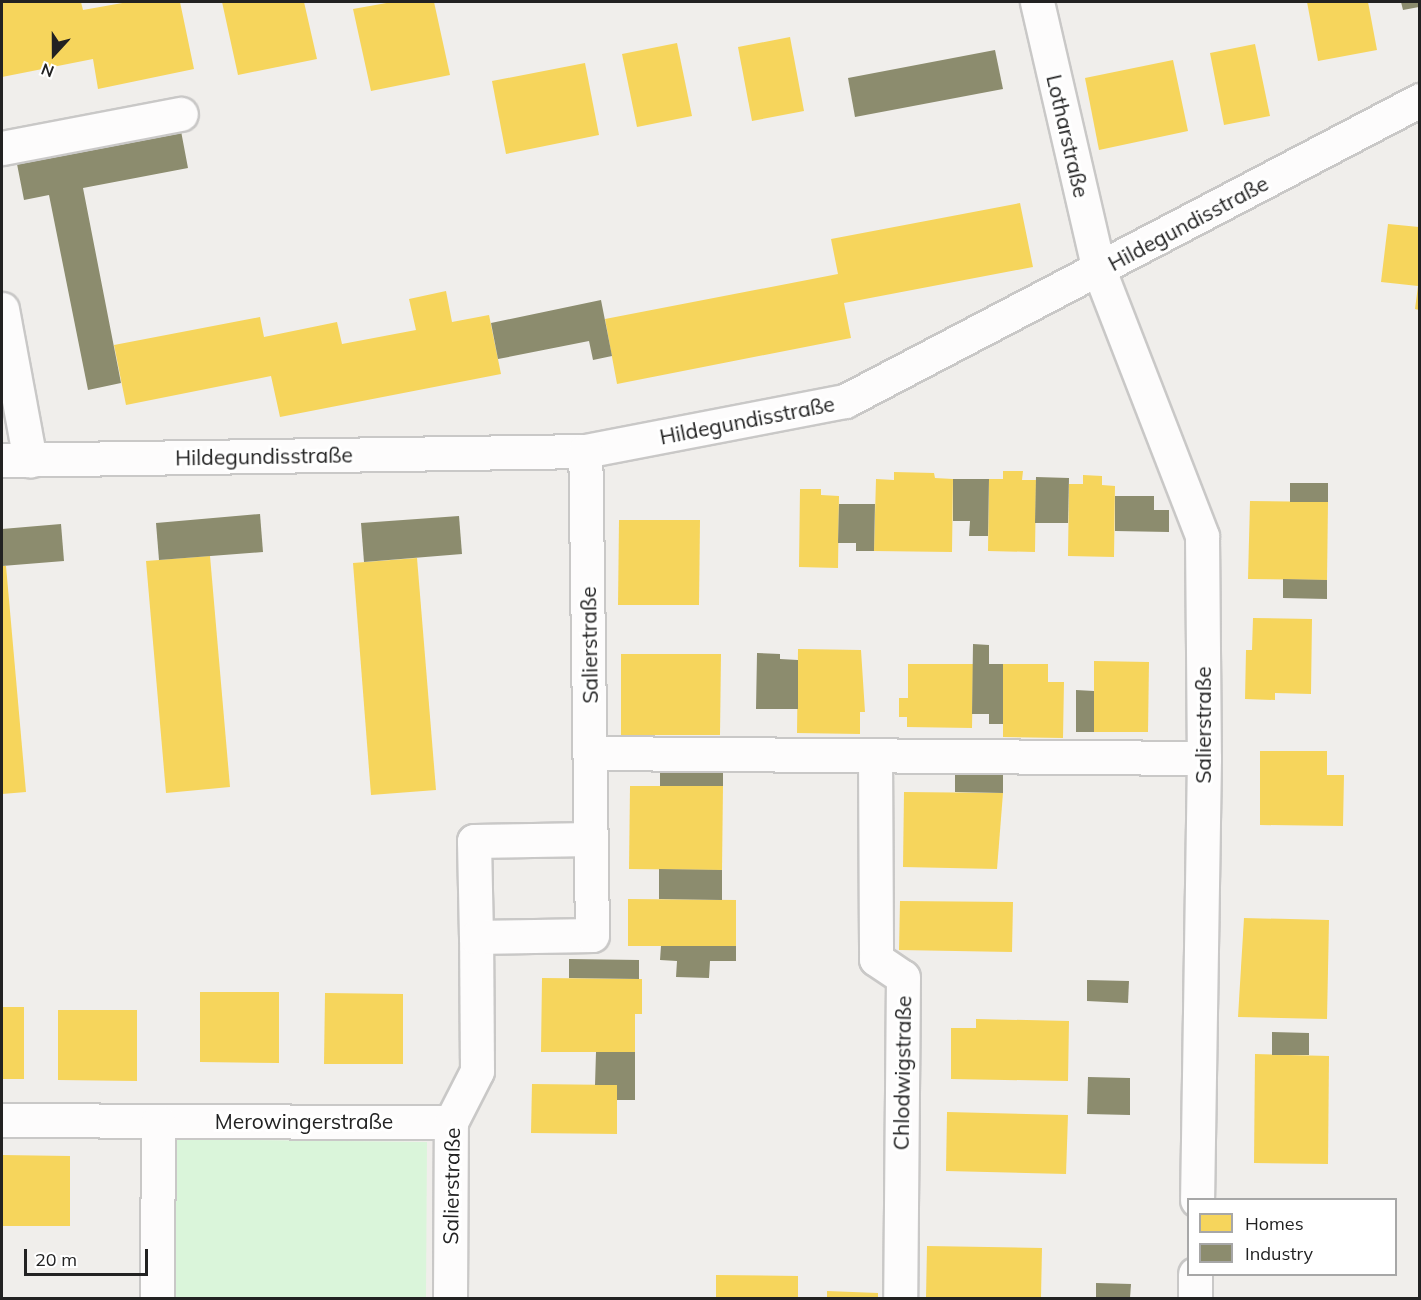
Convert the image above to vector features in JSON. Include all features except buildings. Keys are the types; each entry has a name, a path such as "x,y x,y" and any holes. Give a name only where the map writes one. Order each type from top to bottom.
{"street":[{"name":"Lotharstraße","path":"1037,2 1099,270"},
{"name":"Hildegundisstraße","path":"16,460 585,451 845,401 1099,270 1419,100"},
{"path":"2,148 180,114"},
{"name":"Salierstraße","path":"1099,270 1202,536 1204,758 1197,1198"},
{"path":"2,309 16,460"},
{"name":"Salierstraße","path":"476,937 592,935 585,451"},
{"path":"591,753 1204,758"},
{"name":"Chlodwigstraße","path":"875,755 876,959 903,977 900,1299"},
{"name":"Salierstraße","path":"450,1299 451,1122 477,1071 474,841 591,839"},
{"name":"Merowingerstraße","path":"2,1120 451,1122"},
{"path":"157,1299 158,1121"},
{"path":"1195,1276 1195,1299"}],"green space":[{"path":"175,1139 427,1142 426,1298 174,1298"}]}
